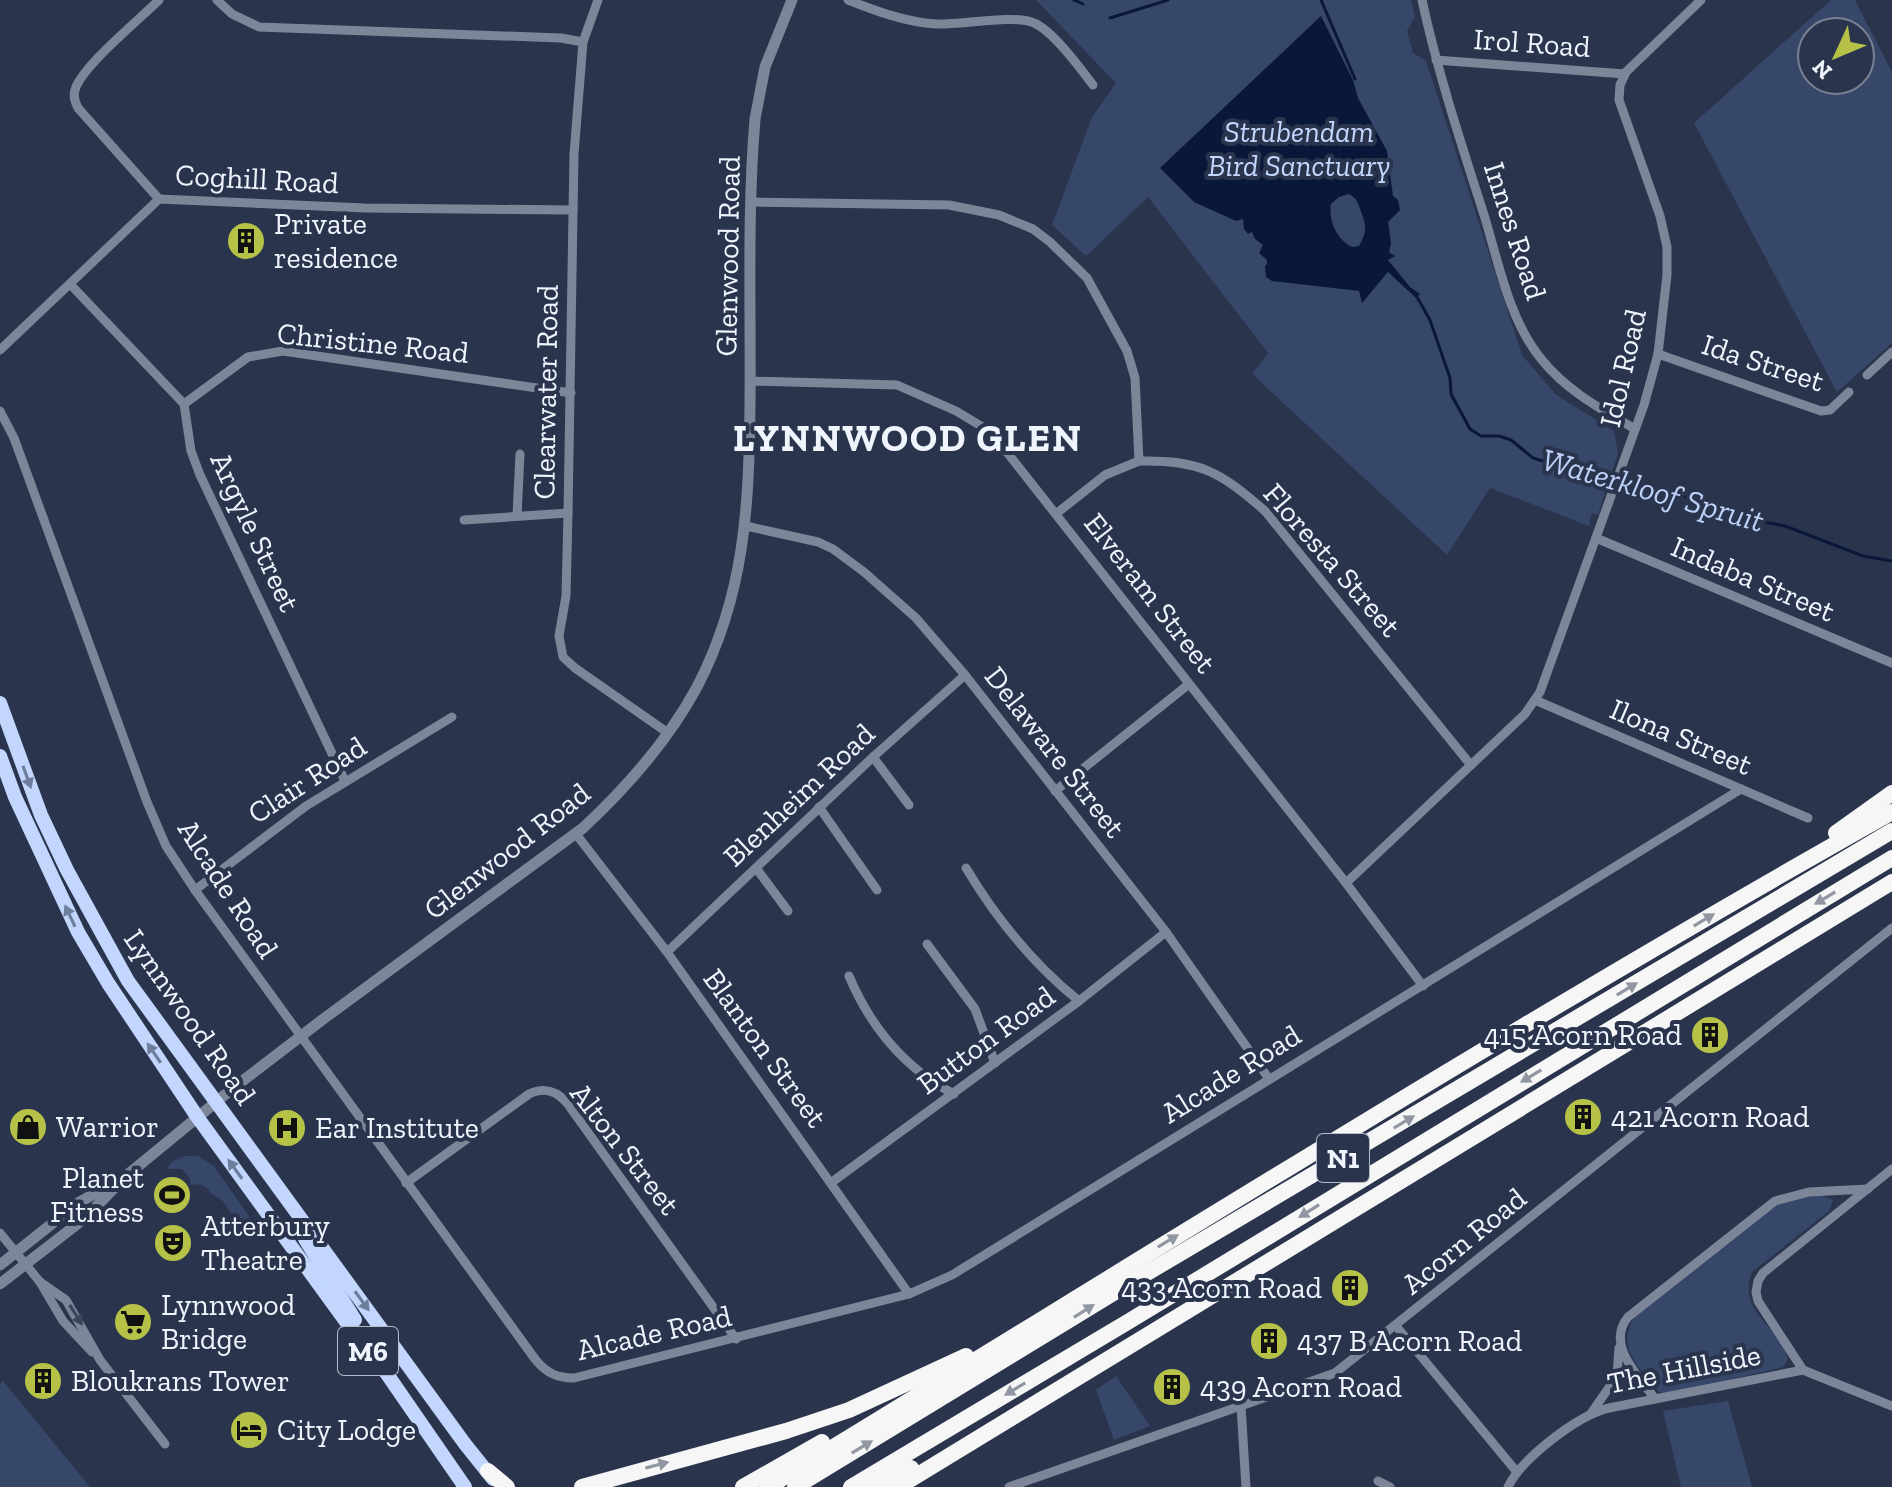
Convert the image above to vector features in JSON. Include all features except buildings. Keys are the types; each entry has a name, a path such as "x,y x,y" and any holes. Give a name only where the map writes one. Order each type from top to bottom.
{"highway":[{"path":"1767,883 1892,793"},
{"path":"768,1487 1113,1275 1767,883 1892,812"},
{"name":"N1","path":"795,1487 1120,1289 1892,831"},
{"name":"N1","path":"851,1487 1892,858"},
{"path":"898,1487 1892,882"},
{"path":"582,1487 786,1431 849,1410 966,1356 1113,1275"},
{"path":"743,1487 812,1447 966,1367"},
{"path":"873,1487 1030,1408"},
{"path":"486,1474 507,1487"}],"main road":[{"name":"Lynnwood Road","path":"0,703 41,815 128,981 486,1474 499,1487"},
{"name":"Lynnwood Road","path":"0,756 15,797 78,932 108,983 198,1118 387,1374 463,1485"},
{"path":"217,1102 222,1119 318,1258 387,1374"}],"street":[{"path":"159,0 85,72 75,89 74,98 78,108 159,199"},
{"path":"217,0 244,21 263,27 561,38 583,42"},
{"name":"Clearwater Road","path":"598,0 583,42 575,131 566,596 559,636 563,657 575,668 668,733"},
{"name":"Glenwood Road","path":"126,1176 300,1037 576,834 616,797 668,733 697,688 731,596 746,526 753,139 759,92 768,58 792,0"},
{"path":"848,0 887,15 929,23 1031,22 1047,33 1093,85"},
{"name":"Innes Road","path":"1422,0 1436,60 1502,273 1527,338 1543,362 1575,392 1635,429"},
{"path":"1625,74 1701,0"},
{"name":"Irol Road","path":"1436,60 1625,74"},
{"name":"Idol Road","path":"1346,883 1525,714 1535,700 1650,388 1658,354 1668,267 1667,247 1619,100 1625,74"},
{"name":"Coghill Road","path":"0,350 159,199 365,208 573,210"},
{"path":"752,202 949,205 999,215 1033,229 1074,263 1091,283 1127,351 1135,374 1139,461 1105,475 1057,513"},
{"path":"70,284 184,404"},
{"name":"Christine Road","path":"184,404 248,357 283,351 571,393"},
{"path":"1867,375 1892,352"},
{"name":"Ida Street","path":"1658,354 1821,411 1830,410 1849,392"},
{"name":"Elveram Street","path":"750,381 885,383 923,394 973,419 991,432 1346,883 1423,986"},
{"name":"Argyle Street","path":"184,404 191,451 200,475 345,781"},
{"name":"Alcade Road","path":"0,411 14,438 147,802 166,846 406,1183 535,1359 549,1373 574,1378 736,1339 909,1294 952,1275 1741,789"},
{"path":"517,516 520,454"},
{"name":"Floresta Street","path":"1139,461 1178,462 1204,468 1223,477 1265,511 1470,764"},
{"path":"464,520 568,513"},
{"name":"Delaware Street","path":"746,526 818,542 833,549 899,602 965,675 1166,932 1269,1079"},
{"name":"Indaba Street","path":"1596,538 1892,663"},
{"name":"Blenheim Road","path":"667,952 819,807 965,675"},
{"path":"1055,791 1189,684"},
{"name":"Ilona Street","path":"1535,700 1808,818"},
{"name":"Clair Road","path":"195,890 277,827 345,781 452,717"},
{"path":"873,757 909,805"},
{"path":"819,807 877,890"},
{"name":"Blanton Street","path":"576,834 667,952 909,1294"},
{"path":"756,868 788,911"},
{"path":"966,868 1009,931 1079,1001"},
{"name":"Acorn Road","path":"1009,1487 1335,1373 1892,928"},
{"name":"Button Road","path":"832,1182 1079,1001 1166,932"},
{"path":"927,944 975,1009 995,1063"},
{"path":"849,976 857,996 889,1044 908,1064 954,1094"},
{"name":"Alton Street","path":"406,1183 529,1094 544,1089 555,1092 567,1103 736,1339"},
{"path":"1803,1370 1758,1301 1758,1281 1776,1261 1892,1169"},
{"path":"0,1265 78,1203 126,1176"},
{"path":"0,1284 85,1218 126,1176"},
{"path":"1592,1412 1617,1376 1619,1333 1628,1317 1766,1206 1795,1194 1868,1189"},
{"path":"0,1233 40,1282 66,1300 100,1360 165,1444"},
{"path":"1396,1326 1516,1471"},
{"path":"1620,1345 1655,1399"},
{"name":"The Hillside","path":"1508,1487 1516,1471 1592,1412 1803,1370 1892,1406"},
{"path":"1241,1406 1246,1487"},
{"path":"1378,1481 1390,1487"}],"green space":[{"name":"Strubendam Bird Sanctuary","path":"1036,0 1411,0 1415,17 1407,31 1413,53 1426,61 1522,355 1555,394 1614,431 1618,453 1598,515 1592,513 1589,526 1490,488 1447,555 1252,374 1268,353 1148,197 1086,256 1052,225 1092,117 1116,83"},
{"path":"1831,0 1855,0 1863,16 1813,16"},
{"path":"1796,31 1796,96 1876,96 1876,41 1892,72 1892,343 1837,392 1694,123"},
{"path":"185,1156 198,1156 214,1166 250,1218 239,1225 223,1201 210,1190 200,1184 191,1185 182,1169 166,1169 173,1161"},
{"path":"1820,1195 1833,1200 1829,1211 1752,1272 1750,1298 1761,1319 1784,1348 1788,1360 1783,1367 1670,1394 1659,1392 1637,1365 1629,1348 1629,1328 1635,1316 1740,1231 1783,1201"},
{"path":"1116,1376 1150,1426 1114,1440 1096,1390"},
{"path":"3,1381 90,1487 0,1487 0,1384"},
{"path":"1728,1401 1752,1487 1681,1487 1663,1411"}],"shaded area":[{"path":"1321,16 1353,80 1358,98 1387,151 1393,196 1398,200 1400,210 1388,222 1389,252 1395,256 1388,260 1410,287 1420,294 1416,298 1388,272 1362,303 1359,291 1272,281 1266,277 1267,260 1259,253 1263,245 1252,232 1248,234 1244,229 1243,219 1236,221 1194,202 1160,168","holes":["1349,194 1358,204 1365,228 1359,246 1352,247 1338,235 1330,210 1331,204 1339,197"]}],"waterway":[{"name":"Waterkloof Spruit","path":"1074,0 1083,4"},
{"name":"Waterkloof Spruit","path":"1110,18 1168,0"},
{"path":"1321,0 1355,79"},
{"name":"Waterkloof Spruit","path":"1417,297 1430,320 1450,378 1451,394 1470,429 1481,436 1511,440 1533,458 1559,466"},
{"name":"Waterkloof Spruit","path":"1578,468 1614,475"},
{"name":"Waterkloof Spruit","path":"1621,478 1693,499 1725,515 1785,526 1863,556 1892,561"}],"place":[{"name":"Private residence","path":"246,241"},
{"name":"415 Acorn Road","path":"1710,1035"},
{"name":"421 Acorn Road","path":"1583,1117"},
{"name":"Warrior","path":"28,1127"},
{"name":"Ear Institute","path":"287,1128"},
{"name":"Planet Fitness","path":"172,1195"},
{"name":"Atterbury Theatre","path":"173,1243"},
{"name":"433 Acorn Road","path":"1350,1288"},
{"name":"Lynnwood Bridge","path":"133,1322"},
{"name":"437 B Acorn Road","path":"1269,1341"},
{"name":"Bloukrans Tower","path":"43,1381"},
{"name":"439 Acorn Road","path":"1172,1387"},
{"name":"City Lodge","path":"249,1430"}],"district":[{"name":"LYNNWOOD GLEN","path":"908,438"}]}
